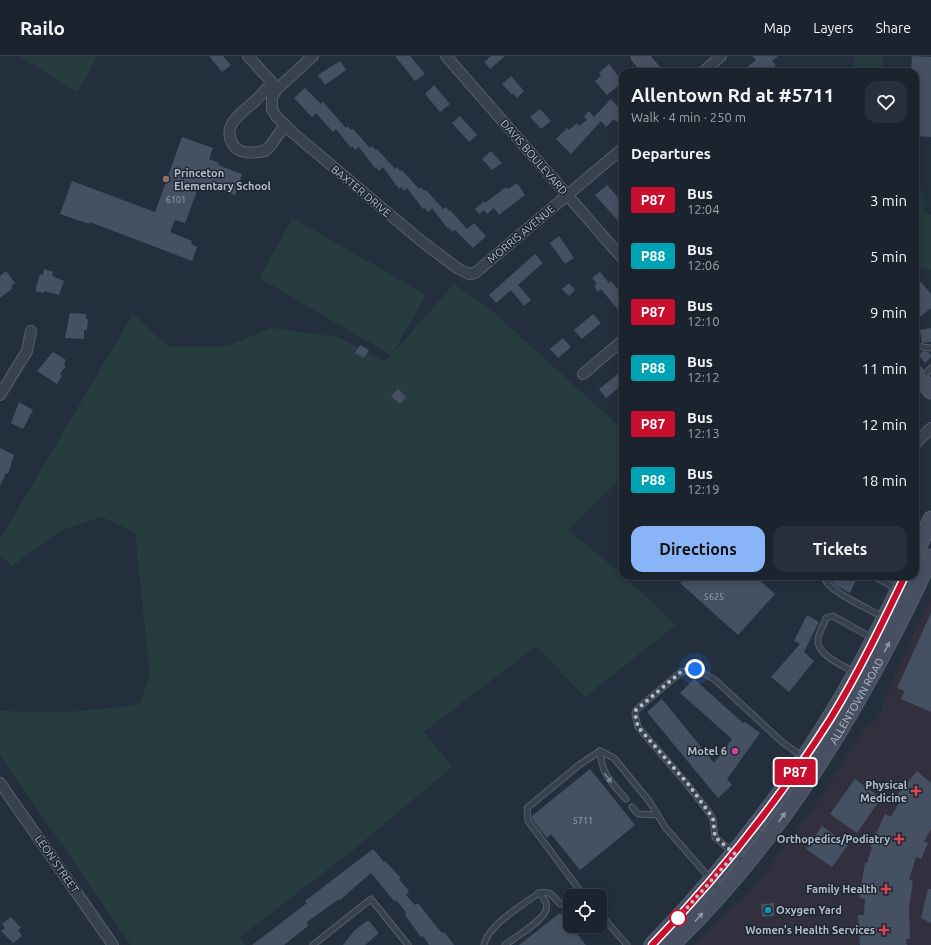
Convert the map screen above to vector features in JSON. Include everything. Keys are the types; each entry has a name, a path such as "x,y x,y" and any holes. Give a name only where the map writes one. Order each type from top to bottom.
{"main road":[{"path":"640,56 650,68"},
{"path":"919,377 931,391"},
{"path":"919,542 921,536 931,520"},
{"name":"ALLENTOWN ROAD","path":"672,945 717,886 817,767 886,649 931,556"},
{"name":"ALLENTOWN ROAD","path":"740,859 770,808 805,758 856,673 903,580"},
{"name":"ALLENTOWN ROAD","path":"652,945 717,886"}],"street":[{"path":"248,56 274,86"},
{"path":"285,125 271,145 264,152 243,152 235,148 230,140 230,131 233,120 274,86 314,56"},
{"name":"DAVIS BOULEVARD","path":"446,56 619,254"},
{"path":"708,68 721,56"},
{"name":"BAXTER DRIVE","path":"274,86 272,109 276,116 285,125 420,240 457,268 469,274 475,273"},
{"name":"MORRIS AVENUE","path":"475,273 619,151"},
{"path":"0,395 27,351 31,332"},
{"path":"583,374 619,343"},
{"path":"919,440 931,428"},
{"name":"LEON STREET","path":"0,783 113,945"}],"lane":[{"path":"919,346 931,348"},
{"path":"919,375 931,368"},
{"path":"825,580 838,592 885,618"},
{"path":"880,580 898,590"},
{"path":"856,673 826,656 819,646 817,640 826,618 833,616 874,640"},
{"path":"740,859 715,837 713,819 710,814 688,784 638,727 635,714 636,710 681,672 686,669 695,669 714,679 782,742 817,767"},
{"path":"600,751 601,766 605,775 626,800"},
{"path":"600,751 614,758 649,801 664,827 717,886"},
{"path":"579,889 528,821 527,808 574,769 600,751"},
{"path":"632,807 638,814 658,815"},
{"path":"484,945 485,938 497,926 539,893 546,891 551,893 560,904"},
{"path":"505,945 539,919 546,910 546,904 539,893"},
{"path":"313,945 371,899 408,945"},
{"path":"607,922 627,945"}],"shaded area":[{"path":"931,599 931,945 694,945 724,914 740,903 752,889 793,837 864,729 878,718 896,672"}],"green space":[{"path":"19,56 98,56 77,92"},
{"path":"855,56 884,56 882,68 852,68"},
{"path":"919,191 923,191 924,213 931,215 931,271 928,268 919,267"},
{"path":"293,218 426,295 393,353 454,284 490,309 619,426 619,480 568,530 619,572 619,580 628,580 676,625 585,697 536,646 424,732 452,767 353,850 240,937 245,945 131,945 0,755 0,711 68,712 139,705 150,676 135,533 102,517 60,531 12,566 0,556 0,539 133,314 169,347 227,346 271,328 338,337 384,361 391,355 259,278"}],"building":[{"path":"209,56 223,56 231,65 222,72"},
{"path":"395,56 410,56 425,74 415,81"},
{"path":"491,56 505,56 490,69 484,62"},
{"path":"752,56 778,56 772,61 776,65 773,68 746,68 756,60"},
{"path":"912,56 931,57 931,137 919,136 919,68 911,68"},
{"path":"340,61 346,70 325,85 318,75"},
{"path":"609,64 619,77 619,85 607,95 595,81 601,76 599,73"},
{"path":"511,76 524,91 517,98 513,93 512,95 502,84"},
{"path":"434,85 450,104 440,112 425,94"},
{"path":"305,88 321,104 323,102 346,128 348,126 351,130 353,129 370,148 372,146 376,150 377,149 395,169 397,167 400,171 402,170 419,189 421,187 424,191 426,190 443,209 446,207 449,211 450,210 467,229 474,223 486,236 473,248 455,230 452,232 449,228 448,229 432,208 428,212 425,208 423,209 407,188 404,191 401,187 399,189 383,167 379,171 376,167 375,168 359,147 355,150 352,146 351,148 336,129 333,132 316,113 312,117 309,114 294,98"},
{"path":"611,99 617,106 619,104 619,120 617,122 614,119 606,127 601,121 571,154 556,139 567,128 569,130 577,123 579,126 587,120 584,116 589,111 594,117"},
{"path":"540,109 551,121 541,129 530,117"},
{"path":"460,116 477,135 469,142 452,123"},
{"path":"182,137 213,148 209,159 219,163 218,165 242,174 235,195 200,183 185,223 175,220 170,232 192,241 191,244 197,247 192,261 90,222 89,224 60,214 72,181 155,212"},
{"path":"491,151 502,163 492,170 482,159"},
{"path":"517,183 525,195 499,215 494,208 487,214 484,210 479,214 475,209 484,201 485,203 506,187 508,189"},
{"path":"607,185 619,198 619,222 595,195"},
{"path":"559,236 574,258 565,264 550,243"},
{"path":"535,254 543,263 518,285 531,300 524,306 511,290 496,303 489,295"},
{"path":"44,269 53,272 52,276 64,281 59,295 44,291 44,293 35,291 40,274 43,275"},
{"path":"6,271 15,283 11,286 13,288 0,298 0,276"},
{"path":"600,272 609,283 611,281 619,290 619,311 601,289 598,292 594,286 597,284 592,278"},
{"path":"921,282 931,294 931,308 920,317 919,316 919,283"},
{"path":"569,283 575,290 569,296 562,289"},
{"path":"70,313 86,314 86,319 88,319 87,330 84,330 84,339 65,338"},
{"path":"593,314 601,323 582,339 574,330"},
{"path":"931,328 931,342 922,343 920,330"},
{"path":"563,338 571,347 558,358 550,349"},
{"path":"360,345 369,350 364,358 355,353"},
{"path":"923,351 928,352 931,357 925,363 919,354"},
{"path":"53,352 66,360 64,365 66,366 60,374 62,376 57,384 37,371"},
{"path":"619,373 619,387 606,398 599,389"},
{"path":"398,389 406,397 400,404 391,396"},
{"path":"19,402 33,410 23,429 11,423"},
{"path":"0,448 14,455 8,474 6,473 0,486"},
{"path":"683,580 759,580 775,594 738,635 680,583"},
{"path":"831,580 856,580 850,593 835,585"},
{"path":"931,613 931,712 901,699 905,691 897,688"},
{"path":"807,615 819,622 804,652 814,661 789,692 771,677 800,644 794,641"},
{"path":"694,679 743,723 745,722 760,733 727,779 732,785 718,798 647,712 662,699 714,763 732,739 680,693"},
{"path":"590,769 635,825 580,870 551,834 547,838 532,819 532,816"},
{"path":"917,771 931,783 931,829 924,841 928,843 921,859 916,857 909,880 913,881 909,908 910,939 906,939 907,945 860,945 858,915 864,915 865,899 859,898 865,863 867,863 872,847 870,847 885,814 891,817 899,803 894,799"},
{"path":"855,779 881,798 857,833 830,814"},
{"path":"822,826 848,845 832,867 806,849"},
{"path":"373,849 401,878 399,879 409,891 406,895 415,905 418,903 435,925 442,933 444,932 454,945 429,945 423,936 421,937 405,915 406,912 396,900 395,902 371,873 340,900 339,899 307,922 308,926 284,945 252,945 307,903 305,901"},
{"path":"928,889 931,889 931,923 921,918"},
{"name":"Oxygen Yard","path":"774,903 774,916 762,917 761,904"},
{"path":"560,913 563,917 563,933 576,933 586,945 519,945"},
{"path":"11,917 21,928 18,930 22,936 13,943 1,931 5,928 2,924"},
{"path":"369,921 378,934 365,945 343,945 355,930"}],"bus line":[{"name":"P87","path":"652,945 726,865 770,808 808,754 852,682 871,647 903,580"}],"place":[{"name":"Princeton Elementary School","path":"166,179"},
{"name":"Motel 6","path":"735,751"},
{"name":"Physical Medicine","path":"916,791"},
{"name":"Orthopedics/Podiatry","path":"899,839"},
{"name":"Family Health","path":"886,889"},
{"name":"Oxygen Yard","path":"768,910"},
{"name":"Women's Health Services","path":"884,930"}],"route":[{"path":"678,918 735,854 715,837 713,830 713,819 710,814 688,784 638,727 635,714 636,710 681,672 686,669 695,669"}]}
